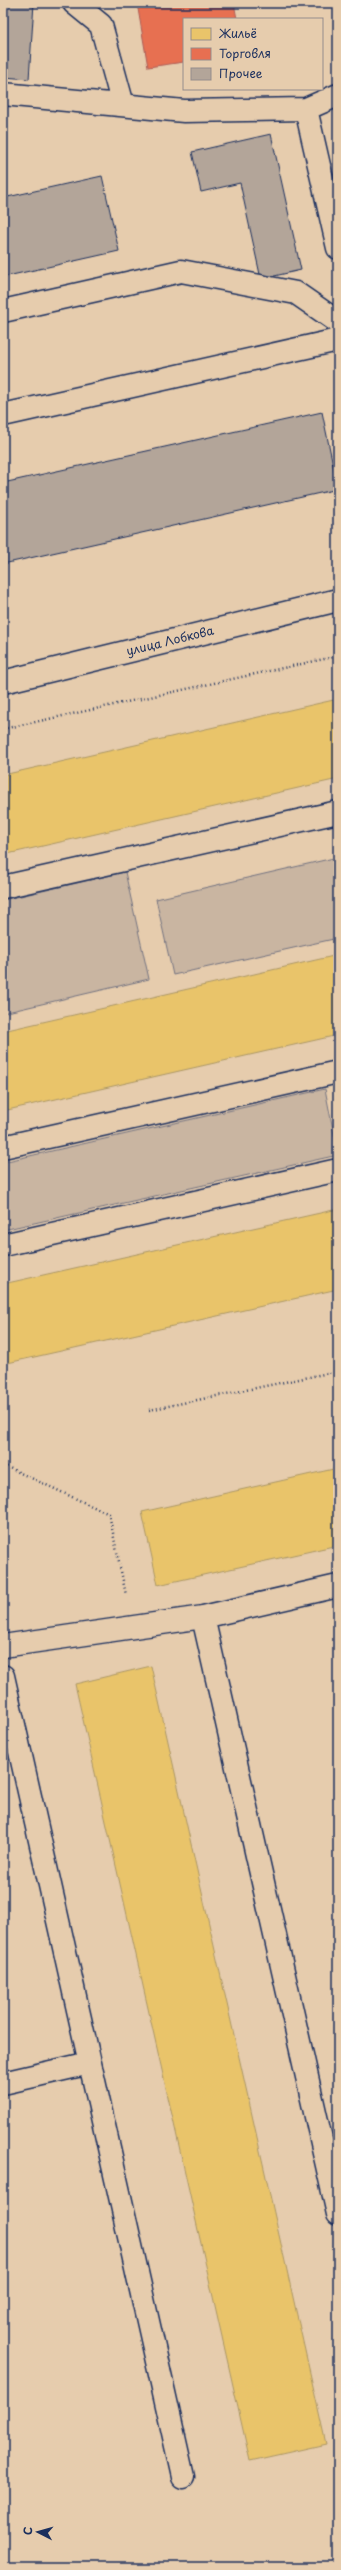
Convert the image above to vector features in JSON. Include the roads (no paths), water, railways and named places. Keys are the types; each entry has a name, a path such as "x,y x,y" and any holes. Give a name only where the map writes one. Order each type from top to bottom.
{"street":[{"path":"74,3 101,25 123,105"},
{"path":"3,94 184,111 306,109 338,95"},
{"path":"306,109 338,248"},
{"path":"3,311 181,271 296,293 338,322"},
{"path":"3,415 338,340"},
{"name":"улица Лобкова","path":"3,682 338,600"},
{"path":"3,887 338,812"},
{"path":"3,1147 338,1072"},
{"path":"3,1245 338,1170"},
{"path":"3,1646 203,1617 338,1586"},
{"path":"203,1617 338,2214"},
{"path":"3,1676 183,2477"},
{"path":"3,2083 90,2063"}]}
